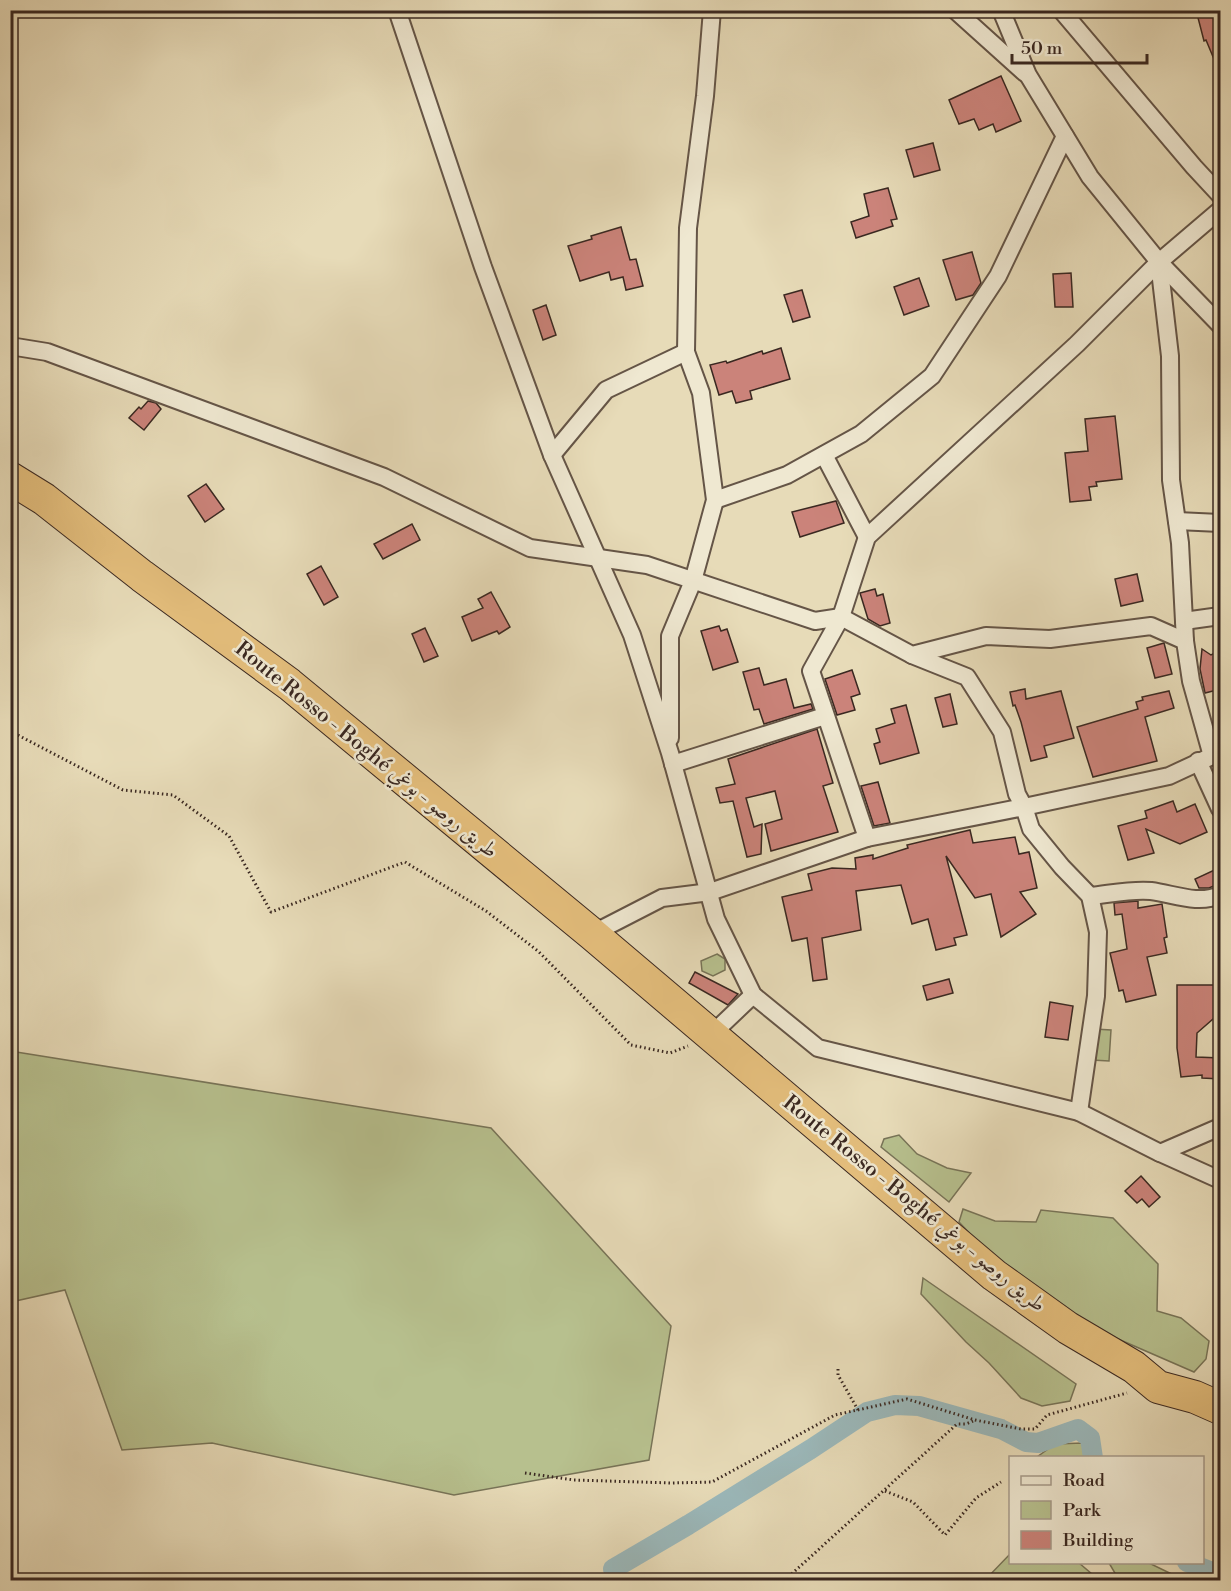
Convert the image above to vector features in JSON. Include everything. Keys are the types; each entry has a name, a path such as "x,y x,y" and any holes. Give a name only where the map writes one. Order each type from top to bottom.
{"highway":[{"name":"Route Rosso - Boghé طريق روصو - بوغي","path":"10,478 44,499 142,576 290,684 592,934 994,1275 1068,1329 1134,1367 1158,1387 1195,1397 1221,1408"}],"street":[{"path":"397,10 483,267 552,454 632,634 672,759 716,919 753,995 818,1048 1079,1112 1160,1153 1221,1180"},
{"path":"672,759 670,636 693,581 715,500 701,393 686,352 688,228 705,96 712,10"},
{"path":"955,10 1028,75"},
{"path":"1001,10 1028,75 1090,177 1159,262 1221,325"},
{"path":"1060,10 1194,167 1221,195"},
{"path":"715,500 787,475 861,434 932,376 998,276 1065,136"},
{"path":"867,838 811,671 841,617 867,537 1077,344 1159,262 1221,210"},
{"path":"1159,262 1170,356 1172,480 1185,641 1191,681 1221,809"},
{"path":"10,346 47,352 384,477 530,548 647,565 815,621 841,617 912,655 967,677 1002,732 1017,794 1031,829 1062,867 1090,896 1098,932 1096,996 1079,1112"},
{"path":"552,454 606,390 686,352"},
{"path":"824,455 867,537"},
{"path":"1177,521 1221,523"},
{"path":"1184,621 1221,616"},
{"path":"912,655 986,636 1050,639 1151,626 1185,641"},
{"path":"672,759 825,716"},
{"path":"592,934 662,898 710,892 867,838 1169,776 1210,758"},
{"path":"1090,896 1149,891 1191,899 1221,895"},
{"path":"711,1035 753,995"},
{"path":"1160,1153 1221,1127"}],"path":[{"path":"10,731 123,790 173,795 229,836 271,912 405,862 486,911 538,951 631,1045 670,1053 711,1035"},
{"path":"838,1369 838,1376 858,1410"},
{"path":"525,1473 574,1480 712,1482 835,1415 907,1399 975,1420 1021,1430 1035,1429 1047,1415 1115,1395 1158,1387"},
{"path":"785,1581 957,1424 966,1424 975,1420"},
{"path":"885,1491 913,1502 945,1535 976,1498 1001,1482"}],"green space":[{"path":"717,954 725,959 725,970 713,976 702,971 701,961"},
{"path":"1094,1029 1111,1030 1109,1061 1092,1060"},
{"path":"10,1051 491,1128 671,1326 649,1460 454,1495 212,1443 122,1450 65,1290 11,1302"},
{"path":"899,1135 917,1154 947,1168 971,1173 949,1202 881,1147 884,1139"},
{"path":"963,1209 995,1221 1036,1222 1041,1210 1113,1218 1158,1264 1157,1311 1181,1318 1209,1341 1206,1359 1194,1372 1102,1332 1007,1273 959,1222"},
{"path":"923,1278 1076,1384 1070,1401 1042,1406 1021,1398 921,1294"},
{"path":"1083,1443 1086,1456 1038,1456 1055,1444"},
{"path":"1009,1555 1009,1564 1080,1564 1099,1580 985,1580"},
{"path":"1110,1564 1151,1564 1184,1580 1119,1580"}],"building":[{"path":"1196,10 1211,10 1221,40 1221,76 1206,40 1204,41"},
{"path":"1001,76 1021,121 996,132 993,124 979,130 974,119 959,124 949,100"},
{"path":"933,143 940,170 914,177 906,150"},
{"path":"888,188 897,219 891,220 893,226 856,238 851,222 869,216 864,194"},
{"path":"621,227 630,260 636,259 643,286 626,290 623,277 611,280 609,272 580,281 568,246"},
{"path":"972,252 981,283 973,295 956,300 943,260"},
{"path":"1071,273 1073,307 1055,307 1053,274"},
{"path":"919,278 929,306 904,315 894,287"},
{"path":"802,290 810,317 793,322 784,295"},
{"path":"546,305 556,335 543,340 533,310"},
{"path":"781,348 790,379 750,391 752,399 736,403 732,391 719,395 710,365 726,361 727,363 762,351 763,354"},
{"path":"148,401 156,403 161,409 144,430 129,418"},
{"path":"1115,416 1122,479 1096,482 1097,486 1089,487 1091,500 1070,502 1065,453 1088,451 1085,419"},
{"path":"206,484 224,509 205,522 188,496"},
{"path":"836,501 844,523 800,537 792,512"},
{"path":"412,524 420,540 383,559 374,544"},
{"path":"321,566 338,597 324,605 307,574"},
{"path":"1137,574 1143,601 1121,606 1115,579"},
{"path":"875,589 877,596 883,594 890,623 880,626 868,619 860,593"},
{"path":"491,592 510,627 499,634 497,631 472,641 462,617 483,608 478,599"},
{"path":"719,626 721,631 727,629 738,662 713,670 701,631"},
{"path":"425,628 438,656 424,662 412,634"},
{"path":"1164,643 1172,674 1155,678 1147,648"},
{"path":"1202,649 1211,655 1221,650 1221,689 1205,693 1200,669"},
{"path":"759,668 764,685 786,679 794,708 811,704 813,709 764,724 759,709 754,710 743,672"},
{"path":"852,670 860,694 851,697 855,710 837,715 825,679"},
{"path":"1025,689 1026,699 1061,691 1074,738 1044,746 1047,757 1031,761 1010,692"},
{"path":"1169,691 1174,708 1145,717 1157,761 1093,777 1077,727 1138,709 1136,702 1143,700 1142,697"},
{"path":"950,694 957,724 943,727 935,698"},
{"path":"906,705 919,753 880,764 874,744 880,742 876,729 895,723 891,709"},
{"path":"817,729 833,783 823,786 838,832 771,851 765,824 782,819 775,791 746,798 754,827 762,824 761,854 747,857 733,801 720,803 716,788 735,784 728,759"},
{"path":"878,782 890,823 874,826 861,786"},
{"path":"1173,801 1177,812 1195,804 1207,832 1180,844 1146,829 1154,853 1128,860 1118,826 1147,818 1145,811"},
{"path":"970,830 973,843 1015,837 1019,854 1029,852 1037,888 1020,892 1036,914 1001,937 991,894 975,898 946,856 967,935 954,938 956,945 936,950 928,919 912,924 901,885 856,891 861,930 822,938 827,979 813,981 807,938 792,941 782,897 812,890 808,874 832,868 856,869 855,858 873,855 873,859 908,848 907,845"},
{"path":"1221,867 1221,883 1209,888 1199,888 1195,879"},
{"path":"1138,901 1138,908 1162,904 1167,953 1147,957 1156,995 1126,1002 1123,990 1119,991 1110,953 1127,949 1122,914 1115,915 1114,903"},
{"path":"695,972 738,994 728,1005 689,983"},
{"path":"949,979 953,993 927,1000 923,986"},
{"path":"1177,985 1221,985 1221,1012 1197,1033 1196,1057 1221,1058 1221,1079 1202,1078 1202,1075 1181,1077 1177,1048"},
{"path":"1050,1002 1073,1006 1068,1040 1045,1037"},
{"path":"1141,1176 1160,1197 1149,1207 1142,1199 1137,1203 1125,1191"}],"waterway":[{"path":"613,1569 811,1449 867,1412 895,1405 919,1406 1001,1429 1026,1442 1038,1443 1078,1429 1090,1438 1093,1456"},
{"path":"1192,1564 1220,1575"}]}
